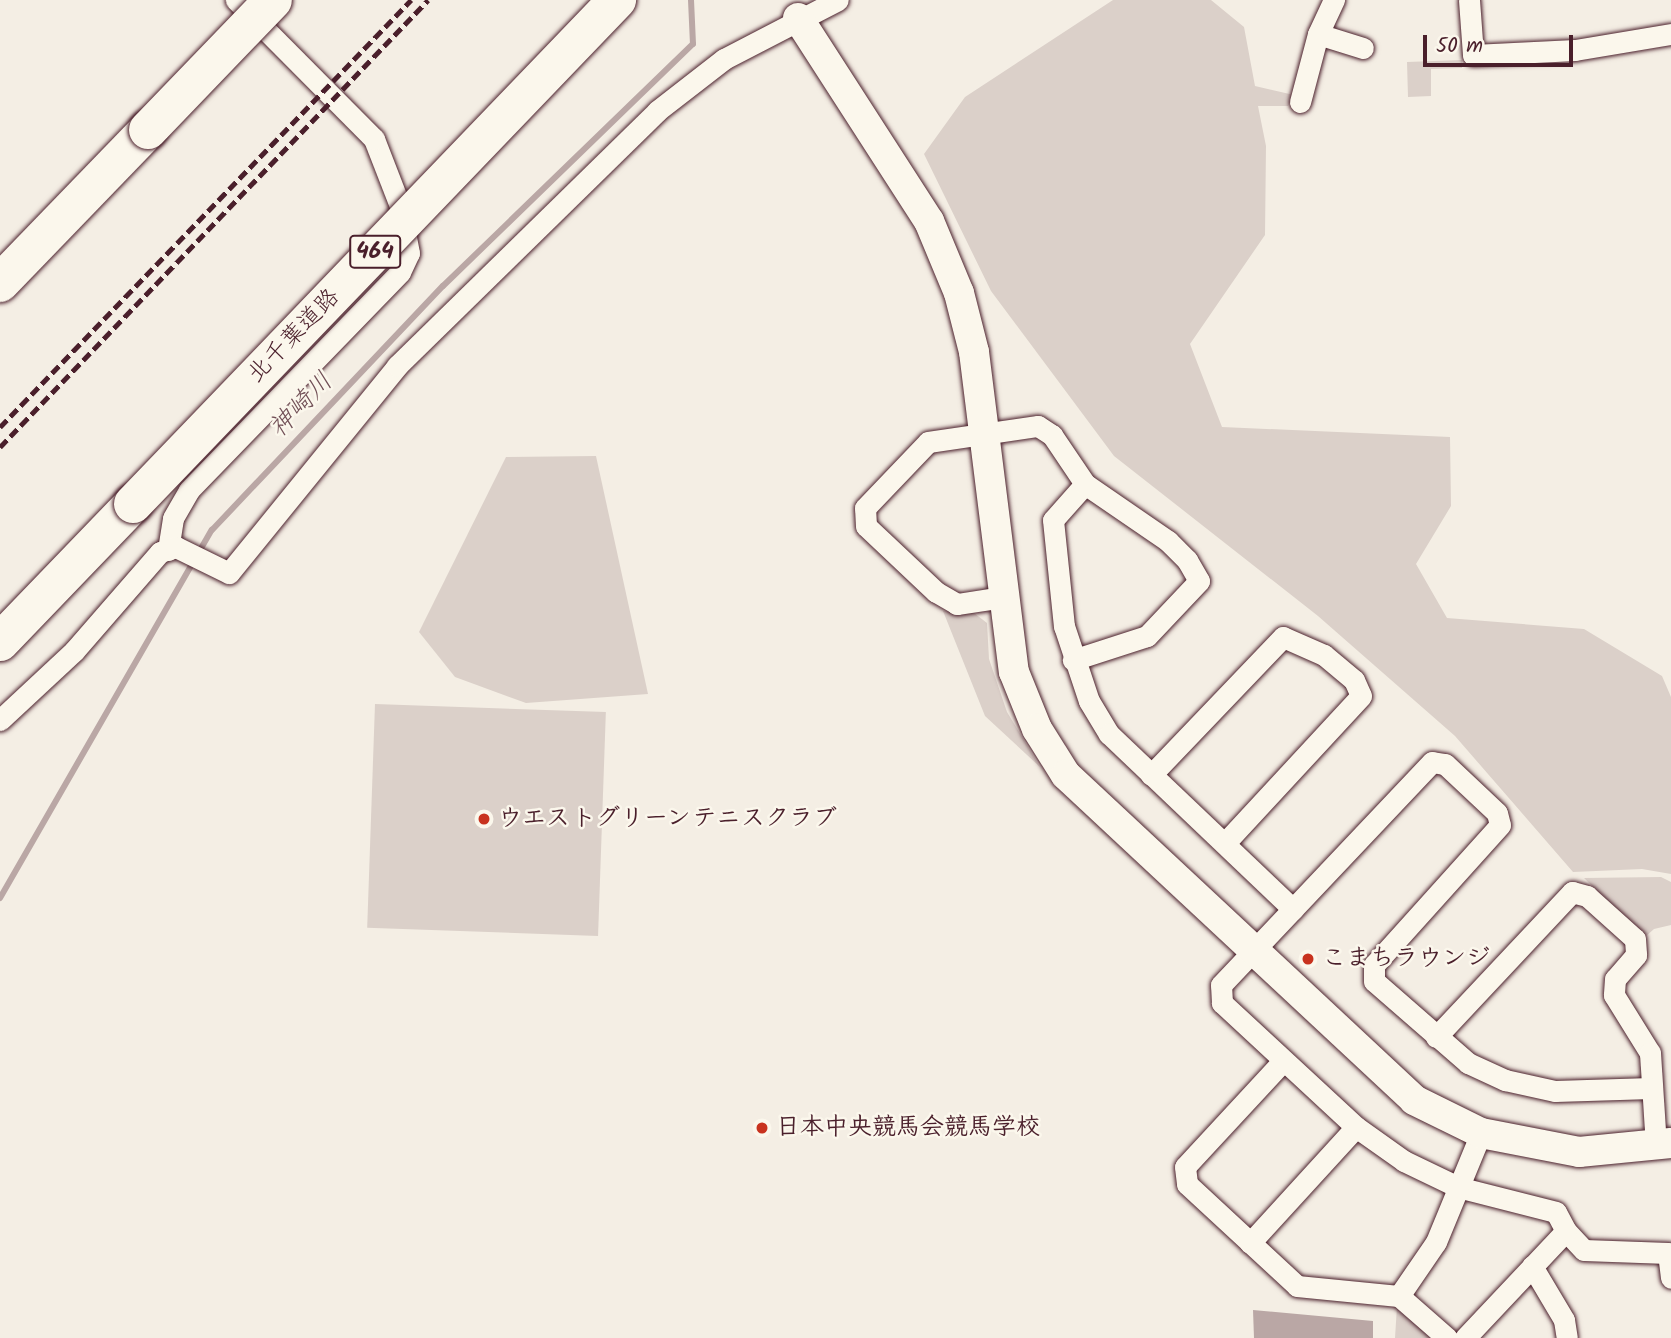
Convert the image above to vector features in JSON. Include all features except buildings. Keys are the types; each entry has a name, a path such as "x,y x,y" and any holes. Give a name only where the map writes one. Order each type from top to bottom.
{"highway":[{"path":"0,283 273,0"},
{"name":"北千葉道路","path":"0,642 617,0"}],"street":[{"path":"176,550 173,518 189,489 400,272 409,253 400,206 374,139 236,0"},
{"path":"0,720 74,651 160,552 176,550 229,573 397,366 657,111 724,59 798,18 838,0"},
{"path":"1300,102 1318,34 1334,0"},
{"path":"1469,0 1473,55 1575,50 1671,34"},
{"path":"798,18 929,220 960,293 974,352 982,436 1014,672 1037,729 1066,775 1386,1079 1435,1112 1481,1133 1579,1152 1663,1144 1651,1088 1650,1053 1614,995 1615,979 1636,955 1635,939 1587,896 1572,892 1436,1037"},
{"path":"1318,34 1363,48"},
{"path":"1003,597 957,604 936,592 866,526 865,508 928,443 1038,426 1052,435 1085,484 1168,541 1187,560 1199,581 1147,636 1073,660"},
{"path":"1085,484 1053,520 1064,626 1073,660 1089,701 1109,734 1293,909"},
{"path":"1151,775 1283,636 1324,655 1354,680 1361,696 1225,843"},
{"path":"1651,1088 1555,1091 1505,1080 1468,1063 1374,981 1374,965 1500,824 1497,813 1445,765 1432,762 1221,985 1222,1003 1356,1127 1404,1161 1458,1187 1556,1212 1566,1231 1584,1250 1668,1253 1671,1278"},
{"path":"1283,1060 1185,1167 1187,1184 1297,1286 1399,1296 1447,1338"},
{"path":"1250,1243 1356,1127"},
{"path":"1399,1296 1436,1242 1481,1133"},
{"path":"1465,1338 1566,1231"},
{"path":"1532,1266 1564,1320 1567,1338"}],"shaded area":[{"path":"1113,0 1211,0 1244,27 1255,86 1294,95 1288,106 1258,106 1266,146 1265,235 1190,344 1222,427 1450,437 1451,506 1416,564 1447,618 1584,629 1662,676 1671,697 1671,874 1642,869 1573,872 1455,736 1318,616 1114,456 991,291 924,154 965,97"},
{"path":"1462,60 1462,68 1431,69 1431,96 1408,97 1407,62"},
{"path":"596,456 648,694 526,703 455,677 419,632 506,457"},
{"path":"943,611 974,613 987,623 989,659 1007,712 1040,767 985,716"},
{"name":"ウエストグリーンテニスクラブ","path":"375,704 606,712 598,936 367,928"},
{"path":"1661,877 1671,882 1671,925 1654,929 1645,937 1584,878"},
{"path":"1397,1306 1431,1338 1395,1338"},
{"path":"1253,1310 1373,1321 1373,1338 1254,1338"}],"waterway":[{"name":"神崎川","path":"0,898 212,530 443,286 693,44 691,0"}],"railway":[{"path":"0,427 411,0"},
{"path":"0,447 428,0"}],"place":[{"name":"ウエストグリーンテニスクラブ","path":"484,819"},
{"name":"こまちラウンジ","path":"1308,959"},
{"name":"日本中央競馬会競馬学校","path":"762,1128"}]}
